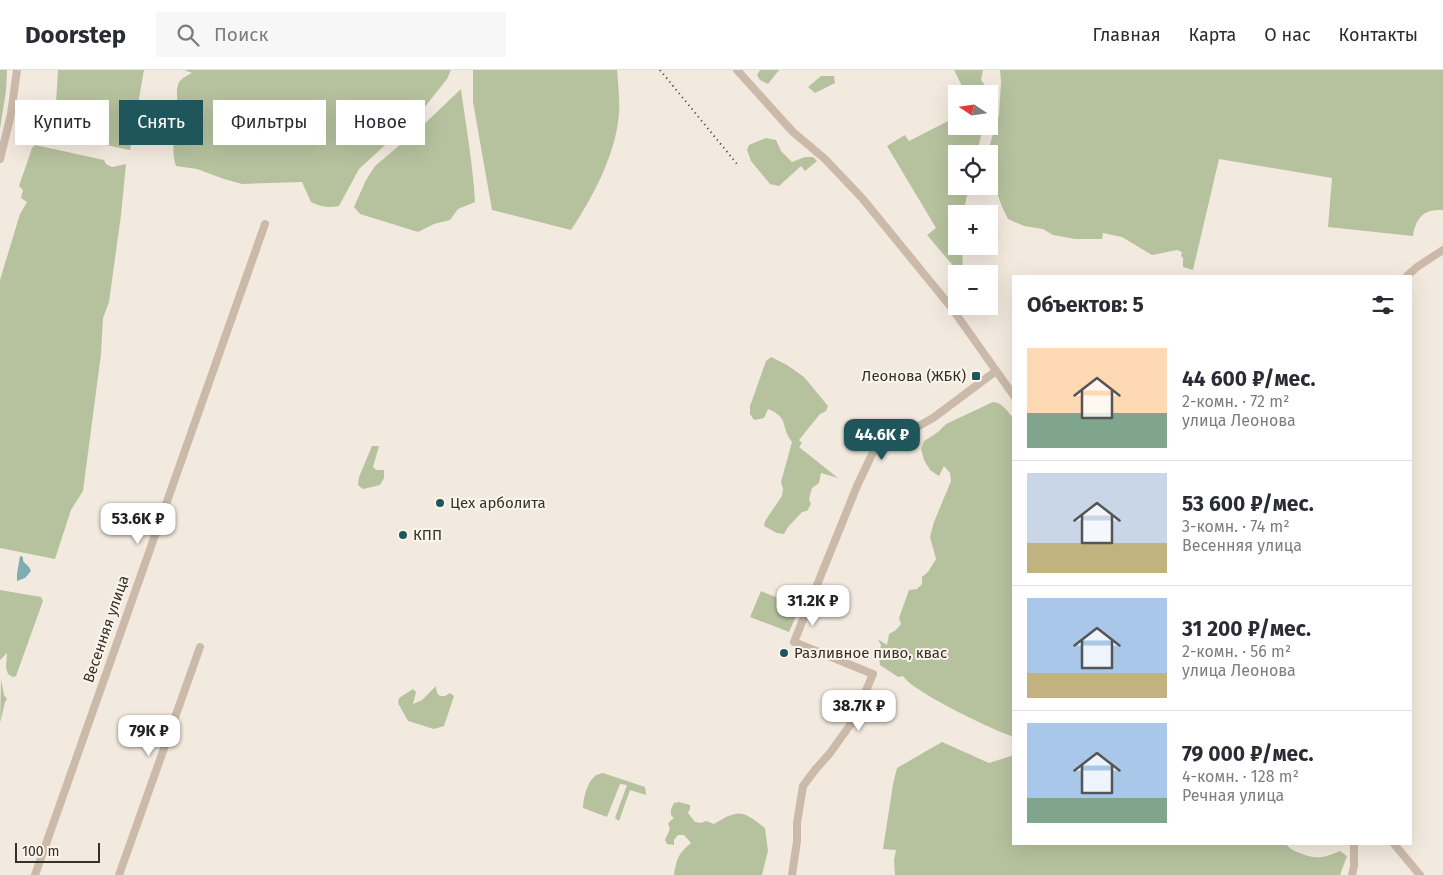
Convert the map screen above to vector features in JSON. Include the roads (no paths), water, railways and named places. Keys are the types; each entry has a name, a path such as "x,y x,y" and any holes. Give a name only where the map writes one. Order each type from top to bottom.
{"street":[{"path":"0,159 11,114 16,70"},
{"path":"737,70 793,132 825,159 862,198 951,307 1012,393"},
{"name":"Весенняя улица","path":"35,875 265,224"},
{"path":"1408,275 1443,250"},
{"path":"792,875 803,786 853,721 873,674 794,642 857,486 875,448 906,434 933,418 996,371"},
{"path":"119,875 200,647"},
{"path":"1352,875 1354,845"},
{"path":"1395,845 1420,875"}],"water":[{"path":"20,556 23,557 23,561 31,571 25,578 17,581 17,574"}],"railway":[{"path":"660,70 737,164"}],"place":[{"name":"Леонова (ЖБК)","path":"976,376"},
{"name":"Цех арболита","path":"440,503"},
{"name":"КПП","path":"403,535"},
{"name":"Разливное пиво, квас","path":"784,653"}]}
